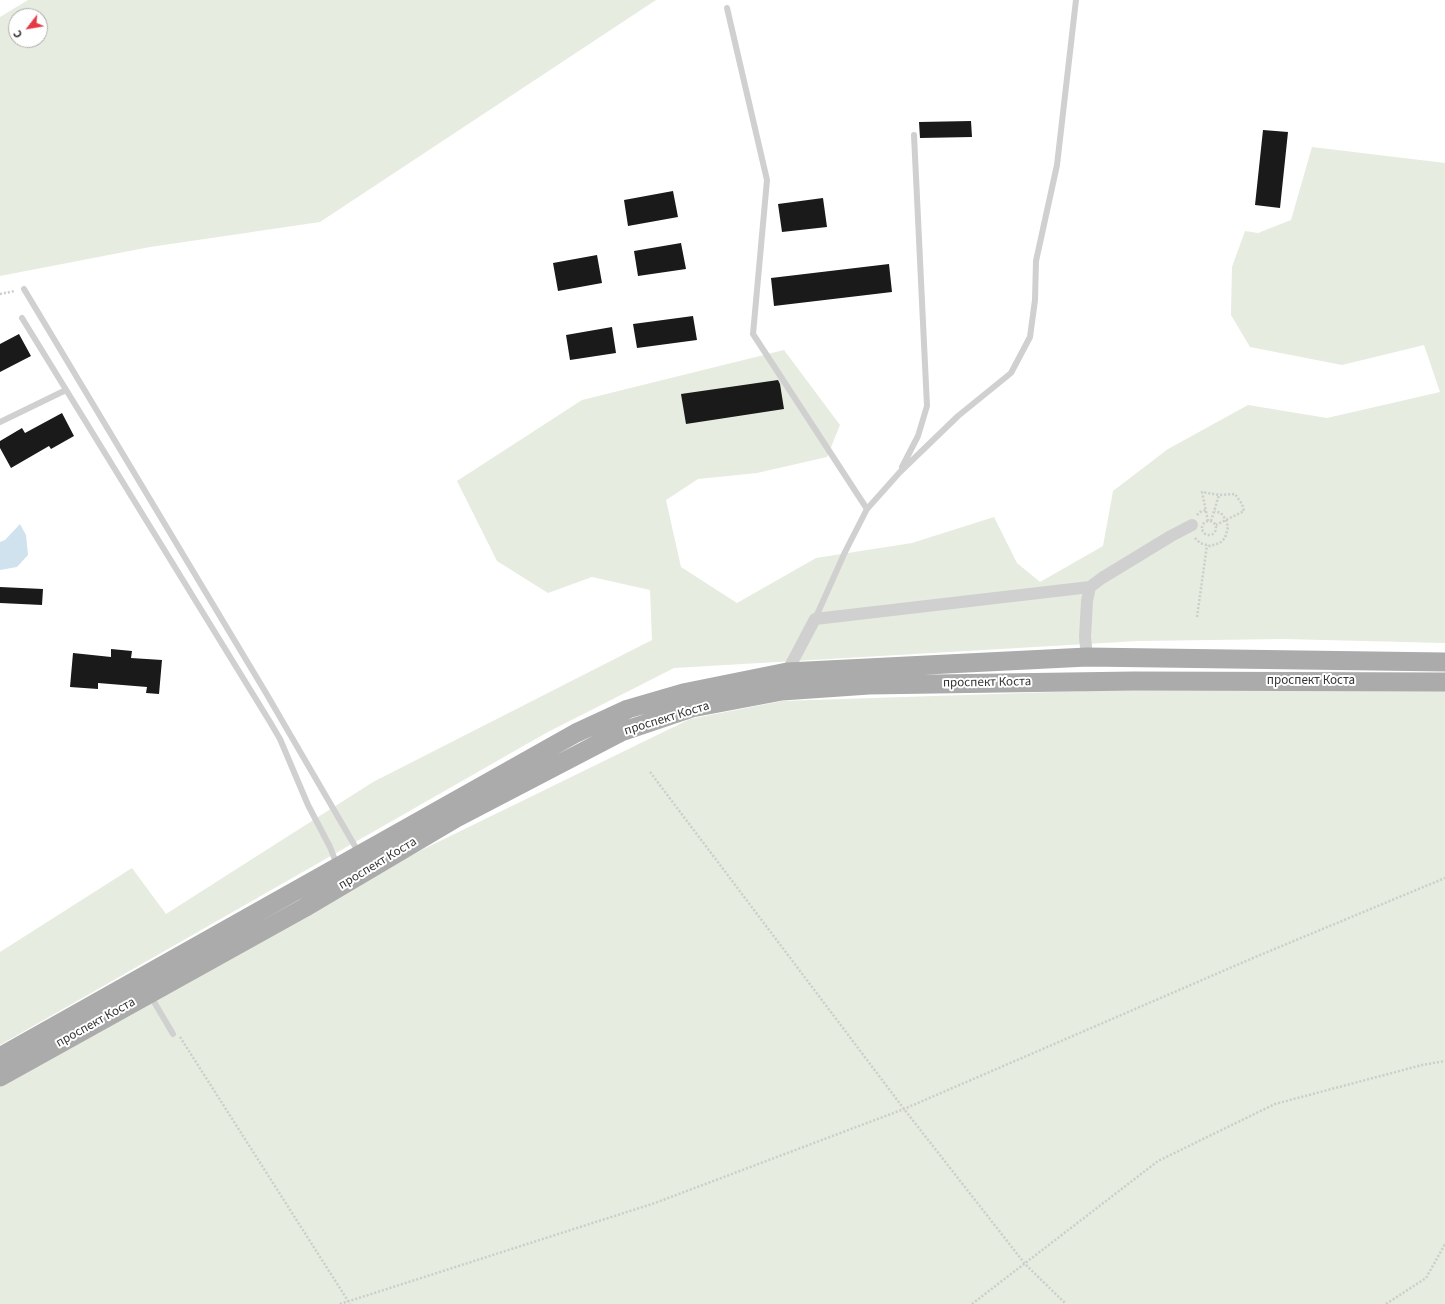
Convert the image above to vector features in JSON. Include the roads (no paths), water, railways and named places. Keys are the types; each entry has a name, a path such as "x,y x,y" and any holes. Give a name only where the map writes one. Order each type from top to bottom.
{"main road":[{"name":"проспект Коста","path":"0,1057 576,733 628,709 683,693 788,672 1088,657 1445,662"},
{"name":"проспект Коста","path":"0,1077 304,908 463,814 620,732 692,708 782,692 869,685 1134,681 1445,682"}],"street":[{"path":"788,672 815,619 1090,587 1102,578 1171,536 1192,525"},
{"path":"1088,657 1085,637 1087,601 1090,587"}],"lane":[{"path":"815,619 845,552 867,509 900,472 958,416 1011,373 1030,337 1035,300 1036,261 1057,165 1076,0"},
{"path":"727,8 767,180 753,334 867,509"},
{"path":"900,472 918,436 927,406 914,135"},
{"path":"24,289 266,693 359,855"},
{"path":"22,318 280,739 308,805 330,847 338,867"},
{"path":"0,422 66,390"},
{"path":"149,994 173,1034"}],"water":[{"path":"20,524 26,535 28,555 17,567 0,570 0,542 5,540"}]}
